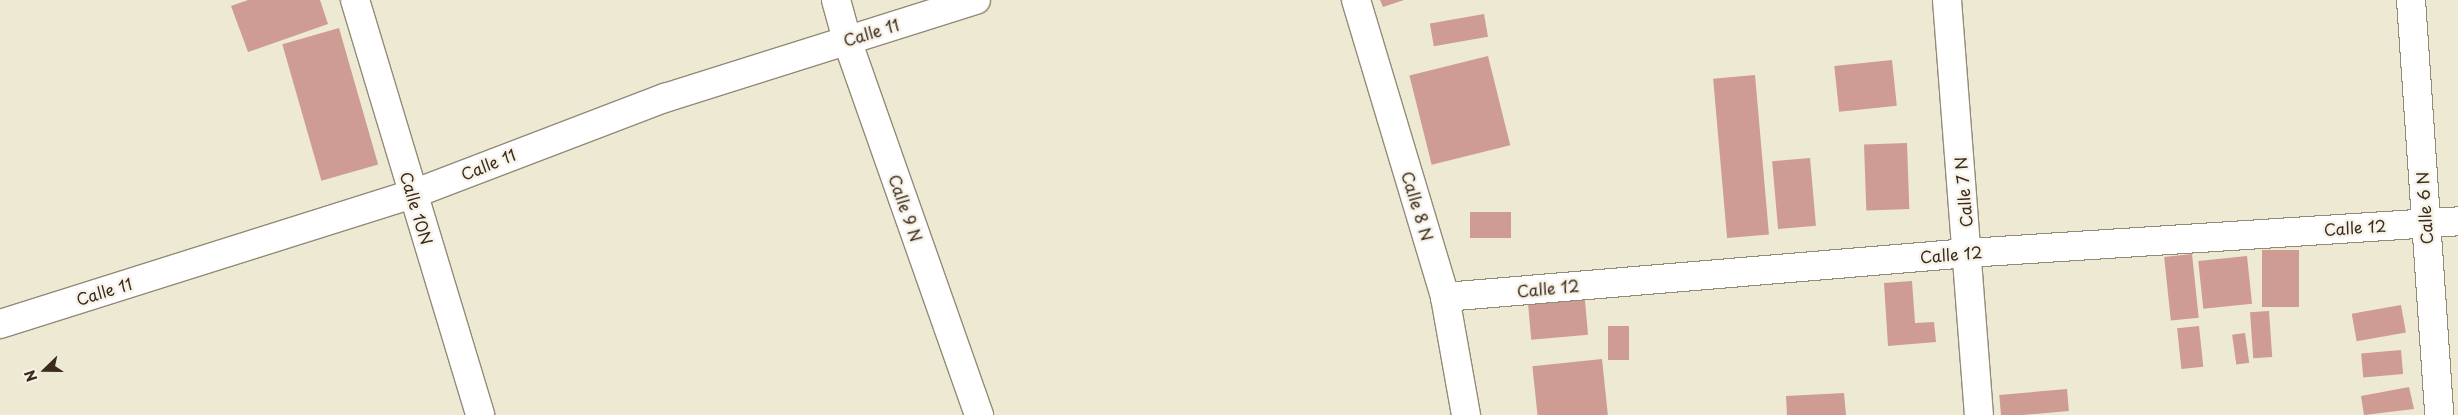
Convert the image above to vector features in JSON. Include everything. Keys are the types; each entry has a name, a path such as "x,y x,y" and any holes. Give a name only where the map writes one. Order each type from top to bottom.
{"street":[{"name":"Calle 10N","path":"355,0 480,415"},
{"name":"Calle 9 N","path":"836,0 847,40 979,415"},
{"name":"Calle 11","path":"0,324 412,194 665,98 976,0"},
{"name":"Calle 8 N","path":"1356,0 1445,297 1464,414"},
{"name":"Calle 7 N","path":"1947,0 1979,415"},
{"name":"Calle 6 N","path":"2411,0 2439,415"},
{"name":"Calle 12","path":"1445,297 1968,253 2458,221"}],"building":[{"path":"248,0 320,0 328,24 248,52 231,6"},
{"path":"1380,0 1404,0 1383,7"},
{"path":"1484,14 1488,37 1434,46 1430,24"},
{"path":"339,28 378,164 321,181 282,44"},
{"path":"1488,56 1510,145 1432,165 1409,76"},
{"path":"1892,60 1897,106 1839,112 1834,66"},
{"path":"1755,75 1769,234 1727,238 1713,79"},
{"path":"1907,143 1909,209 1866,210 1864,145"},
{"path":"1810,158 1816,226 1778,229 1772,161"},
{"path":"1470,212 1511,212 1511,238 1470,238"},
{"path":"2262,250 2299,250 2299,307 2262,307"},
{"path":"2192,254 2199,318 2171,321 2164,257"},
{"path":"2247,256 2252,304 2203,309 2198,261"},
{"path":"1912,281 1915,323 1934,322 1936,342 1888,346 1884,283"},
{"path":"1584,289 1588,335 1531,340 1527,294"},
{"path":"2401,305 2406,333 2357,341 2352,314"},
{"path":"2269,311 2272,357 2253,358 2250,312"},
{"path":"1608,326 1629,326 1629,360 1608,360"},
{"path":"2199,326 2203,367 2181,369 2177,328"},
{"path":"2245,333 2249,363 2236,365 2232,335"},
{"path":"2401,350 2403,374 2363,377 2361,353"},
{"path":"1602,359 1608,415 1538,415 1532,366"},
{"path":"2409,387 2414,409 2364,415 2361,396"},
{"path":"2067,389 2069,411 2001,415 1999,395"},
{"path":"1844,393 1846,415 1787,415 1786,396"}]}
